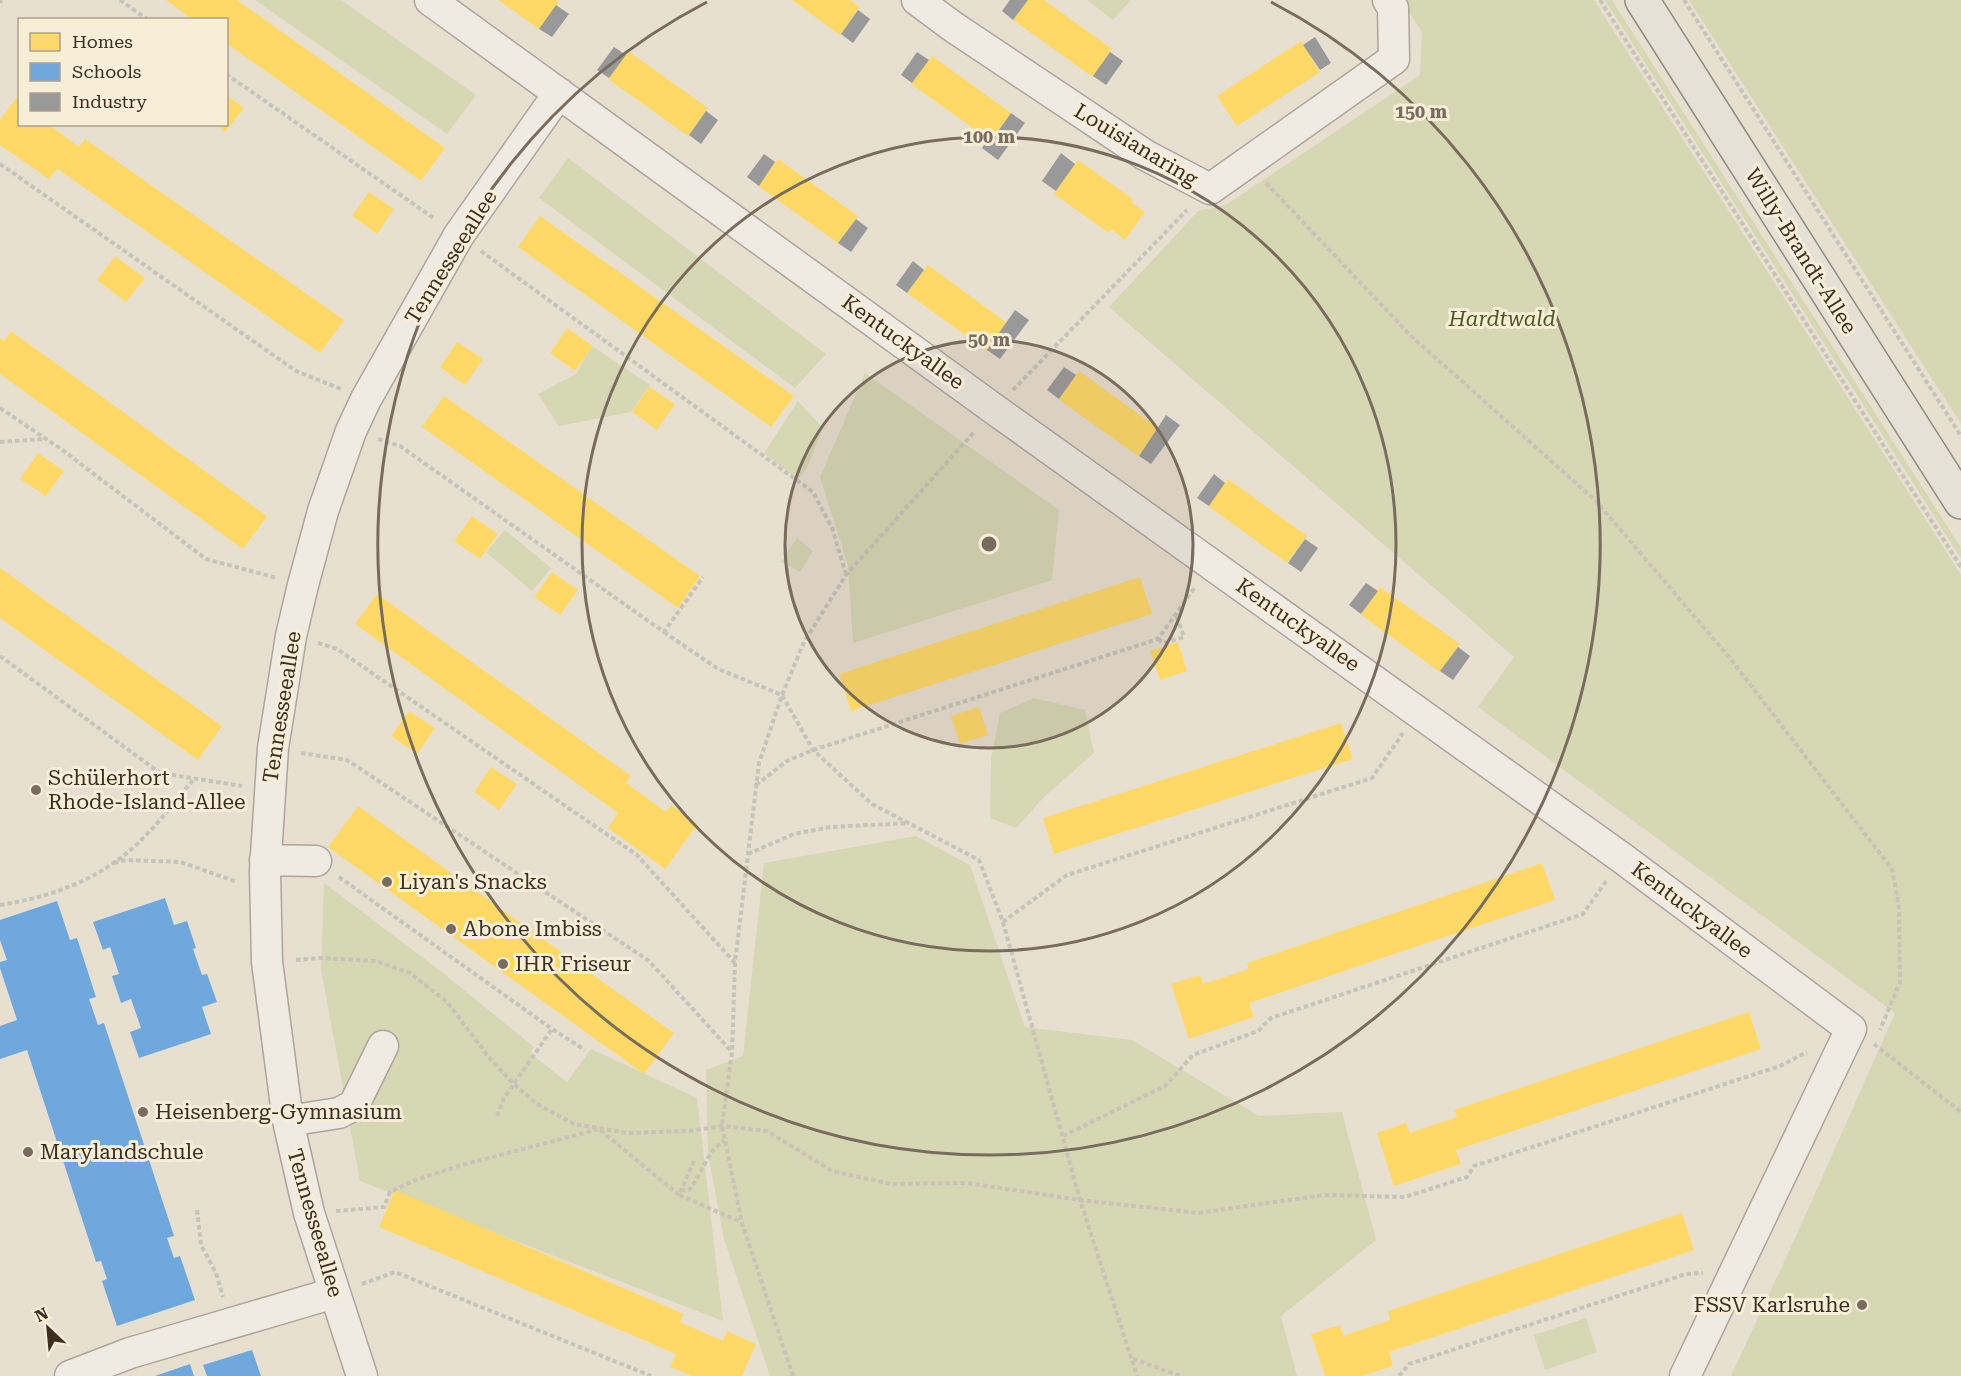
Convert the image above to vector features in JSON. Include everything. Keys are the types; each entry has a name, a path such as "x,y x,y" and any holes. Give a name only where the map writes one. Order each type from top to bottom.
{"main road":[{"name":"Willy-Brandt-Allee","path":"1642,0 1961,502"}],"street":[{"name":"Kentuckyallee","path":"430,0 994,409 1623,858 1863,1037"},
{"name":"Louisianaring","path":"917,0 952,26 1145,155 1209,189 1394,59 1393,8 1388,0"},
{"name":"Tennesseeallee","path":"362,1376 309,1213 288,1121 267,962 265,860 273,748 291,636 303,585 322,511 351,431 366,399 459,236 559,93"},
{"path":"265,860 316,861"},
{"path":"1684,1376 1736,1269 1863,1037"},
{"path":"288,1121 339,1113 354,1105 384,1046"},
{"path":"70,1376 130,1353 334,1293"}],"path":[{"path":"120,0 145,18"},
{"path":"1600,0 1961,567"},
{"path":"1684,0 1961,436"},
{"path":"228,75 459,236 813,492 832,528 846,575"},
{"path":"1247,163 1410,335 1595,500 1729,657 1892,869 1899,908 1900,982 1863,1037 1961,1112"},
{"path":"0,164 296,371 366,399"},
{"path":"793,1376 742,1223 722,1126 732,1052 735,963 756,785 759,764 782,695 804,642 846,575 994,409 1209,189"},
{"path":"0,408 47,439 206,559 303,585"},
{"path":"351,431 400,447 718,669 782,695 813,750 872,804 979,860 1003,922 1080,1200 1137,1376"},
{"path":"0,442 47,439"},
{"path":"756,785 786,761 813,750 1158,639 1212,563"},
{"path":"664,632 703,577"},
{"path":"1158,639 1164,643 1184,636 1176,614"},
{"path":"291,636 337,649 637,855 735,963"},
{"path":"0,656 160,773 269,790"},
{"path":"1003,922 1067,875 1372,778 1418,710"},
{"path":"273,748 347,760 649,961 732,1052"},
{"path":"113,864 148,833 194,779"},
{"path":"748,854 804,832 831,827 909,823"},
{"path":"1063,1136 1165,1086 1193,1054 1258,1031 1271,1018 1583,914 1623,858"},
{"path":"0,905 25,901 71,887 113,864 126,860 182,862 265,892"},
{"path":"316,861 585,1050"},
{"path":"267,962 322,958 376,961 410,973 447,1002 491,1060 514,1084 537,1104 574,1124 628,1133 689,1131 722,1126 767,1131 832,1171 891,1184 967,1183 1080,1200 1198,1213 1324,1195 1405,1197 1467,1176 1474,1166 1780,1066 1810,1050"},
{"path":"497,1116 504,1098 552,1029"},
{"path":"599,1129 680,1193 742,1223"},
{"path":"309,1213 384,1207 390,1192 415,1180 599,1129"},
{"path":"680,1193 692,1187 712,1151 724,1139"},
{"path":"680,1193 694,1161"},
{"path":"197,1210 201,1245 216,1273 230,1323"},
{"path":"1399,1376 1409,1364 1686,1274 1736,1269"},
{"path":"334,1293 394,1272 651,1376"},
{"path":"1132,1359 1181,1376"}],"green space":[{"path":"255,0 341,0 476,95 447,134"},
{"path":"1087,0 1131,0 1113,20"},
{"name":"Hardtwald","path":"1401,0 1594,0 1961,575 1961,1376 1731,1376 1895,1013 1478,707 1514,657 1109,307 1198,211 1226,205 1420,75 1422,32"},
{"path":"1605,0 1612,0 1961,548 1961,558"},
{"path":"1689,0 1961,0 1961,424"},
{"path":"568,158 826,354 795,388 539,198"},
{"path":"592,346 650,385 631,412 559,426 538,394 576,374"},
{"path":"865,373 1059,510 1052,580 853,643 848,566 820,477"},
{"path":"798,401 823,428 807,468 798,479 764,453"},
{"path":"505,530 551,568 532,591 486,552"},
{"path":"797,538 813,551 800,572 781,562"},
{"path":"1034,698 1085,710 1094,753 1044,797 1016,828 990,818 991,759 1000,713"},
{"path":"916,836 970,865 1025,1027 1132,1040 1259,1116 1342,1112 1376,1240 1281,1316 1297,1376 770,1376 724,1239 708,1154 706,1070 743,1056 764,863"},
{"path":"324,883 438,969 534,1047 530,1053 567,1082 591,1049 697,1098 723,1321 360,1181 321,969"},
{"path":"1586,1318 1597,1352 1545,1370 1534,1335"}],"building: Homes":[{"path":"166,0 237,0 445,148 421,181 228,44 228,18 190,18"},
{"path":"498,0 556,0 559,2 539,29"},
{"path":"792,0 850,0 860,7 840,35"},
{"path":"1028,0 1044,0 1112,49 1093,77 1013,20"},
{"path":"1301,41 1320,72 1237,126 1217,96"},
{"path":"628,51 708,108 688,136 608,79"},
{"path":"932,56 1011,113 991,141 911,84"},
{"path":"18,96 18,126 51,126 79,147 85,139 344,320 320,353 59,170 57,169 49,179 0,145 0,120"},
{"path":"228,96 244,108 225,132 218,126 228,126"},
{"path":"778,159 858,216 838,243 758,186"},
{"path":"1078,160 1133,199 1131,202 1145,212 1125,240 1111,229 1109,233 1054,194"},
{"path":"369,192 394,209 377,234 352,216"},
{"path":"540,216 794,396 771,427 518,247"},
{"path":"115,256 145,278 126,302 97,280"},
{"path":"928,265 1007,323 987,351 907,293"},
{"path":"567,328 593,346 575,371 550,353"},
{"path":"11,331 267,516 243,549 0,374 0,338 4,341"},
{"path":"457,342 483,359 465,385 440,367"},
{"path":"1079,371 1158,428 1138,456 1058,399"},
{"path":"649,387 675,404 657,430 632,412"},
{"path":"444,396 700,576 678,608 422,427"},
{"path":"38,453 64,471 46,496 20,479"},
{"path":"1228,479 1307,536 1287,563 1208,506"},
{"path":"472,516 498,534 480,559 454,541"},
{"path":"0,568 222,726 198,760 0,618"},
{"path":"552,572 578,590 560,615 534,597"},
{"path":"1140,577 1152,614 851,711 839,674"},
{"path":"1380,587 1460,644 1440,672 1361,615"},
{"path":"377,594 631,776 626,783 666,812 671,805 698,824 665,869 608,828 618,813 355,624"},
{"path":"1178,642 1187,671 1160,680 1150,651"},
{"path":"979,707 988,735 960,744 951,716"},
{"path":"409,711 435,728 417,754 391,736"},
{"path":"1341,723 1353,759 1054,854 1043,818"},
{"path":"491,767 517,784 499,810 474,792"},
{"path":"358,806 674,1033 644,1074 328,847"},
{"path":"1542,863 1555,900 1249,1003 1254,1017 1189,1039 1171,984 1200,975 1203,984 1249,969 1247,963"},
{"path":"1749,1012 1761,1049 1456,1150 1461,1164 1394,1186 1377,1133 1406,1123 1410,1133 1457,1117 1454,1110"},
{"path":"395,1190 684,1314 680,1322 723,1341 727,1331 756,1344 742,1376 692,1376 670,1367 676,1354 379,1227"},
{"path":"1682,1213 1694,1250 1389,1352 1393,1366 1362,1376 1325,1376 1311,1334 1340,1325 1343,1336 1390,1320 1388,1311"}],"building: Schools":[{"path":"165,898 174,925 187,921 202,975 207,974 217,1002 202,1007 211,1034 139,1058 130,1032 141,1028 131,999 121,1003 112,976 119,974 110,947 103,950 93,922"},
{"path":"57,901 70,940 77,938 96,997 89,999 98,1025 104,1023 174,1236 167,1238 174,1258 180,1256 195,1300 117,1326 102,1281 107,1279 101,1261 96,1262 27,1050 0,1059 0,1026 17,1020 0,968 0,962 7,960 0,940 0,920"},
{"path":"252,1350 261,1376 207,1376 203,1365"},
{"path":"190,1364 194,1376 155,1376"}],"building: Industry":[{"path":"1010,0 1028,0 1013,20 1002,11"},
{"path":"556,5 569,14 552,37 539,29"},
{"path":"858,10 870,19 853,43 841,34"},
{"path":"1315,37 1331,63 1320,70 1303,45"},
{"path":"614,47 626,55 609,78 597,70"},
{"path":"917,52 929,60 912,83 901,75"},
{"path":"1110,52 1123,61 1106,85 1093,76"},
{"path":"706,111 718,120 701,144 689,135"},
{"path":"1011,113 1025,123 998,160 982,148 988,139 991,141"},
{"path":"1061,153 1075,164 1056,191 1042,181"},
{"path":"764,154 775,162 759,186 747,177"},
{"path":"856,219 868,228 851,252 838,243"},
{"path":"913,261 924,270 907,293 896,285"},
{"path":"1015,310 1029,320 1000,359 987,350"},
{"path":"1064,367 1076,375 1059,399 1047,390"},
{"path":"1166,415 1180,425 1151,464 1139,456"},
{"path":"1214,474 1225,483 1209,506 1197,498"},
{"path":"1305,539 1318,548 1301,572 1288,563"},
{"path":"1366,583 1378,591 1361,614 1349,605"},
{"path":"1458,647 1470,656 1453,680 1440,671"}],"place":[{"name":"Schülerhort Rhode-Island-Allee","path":"36,790"},
{"name":"Liyan's Snacks","path":"387,882"},
{"name":"Abone Imbiss","path":"451,929"},
{"name":"IHR Friseur","path":"503,964"},
{"name":"Heisenberg-Gymnasium","path":"143,1112"},
{"name":"Marylandschule","path":"28,1152"},
{"name":"FSSV Karlsruhe","path":"1862,1305"}]}
